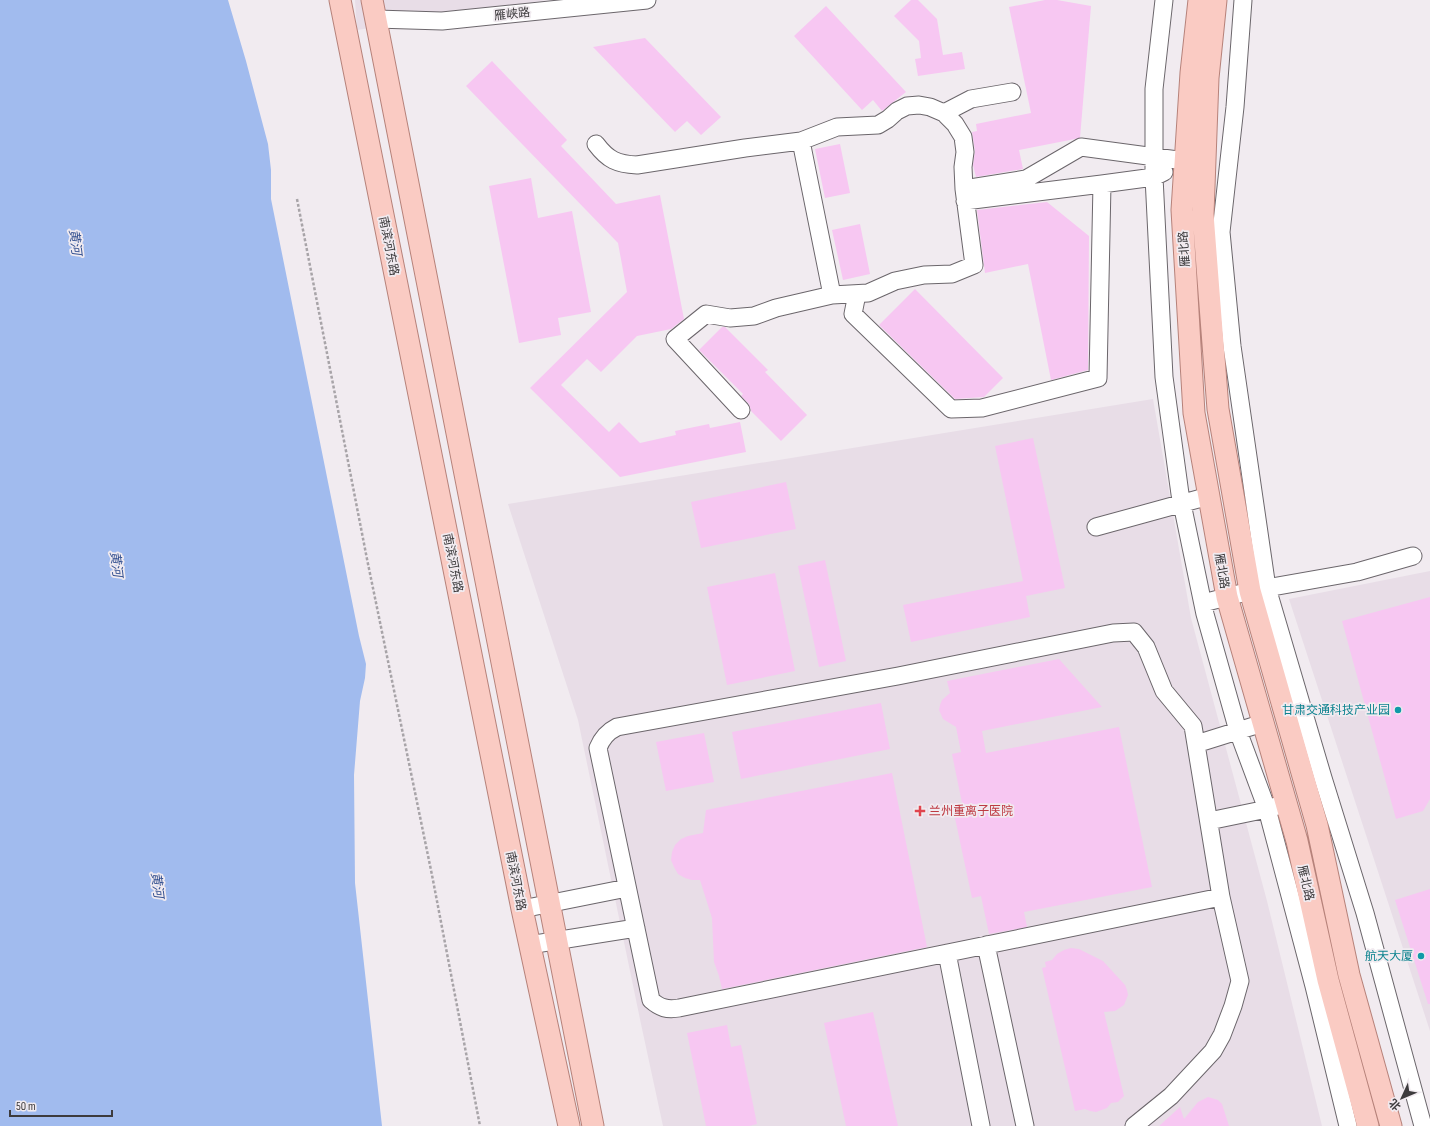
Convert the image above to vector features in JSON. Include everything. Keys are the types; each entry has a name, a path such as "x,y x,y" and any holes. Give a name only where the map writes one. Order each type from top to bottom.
{"main road":[{"name":"南滨河东路","path":"340,0 529,945 569,1126"},
{"name":"雁北路","path":"1199,0 1191,74 1182,210 1194,413 1227,597 1263,723 1276,806 1297,841 1328,980 1368,1126"},
{"name":"雁北路","path":"1216,0 1208,78 1203,214 1218,409 1258,589 1317,825 1350,975 1391,1126"},
{"path":"374,9 592,1126"},
{"path":"351,55 382,49"}],"street":[{"name":"雁峡路","path":"374,9 442,21 647,0"},
{"path":"1164,0 1154,90 1154,176 1164,377 1182,504 1203,603 1238,731 1276,806 1314,986 1348,1126"},
{"path":"1244,0 1235,107 1221,232 1258,589 1320,770 1365,913 1423,1126"},
{"path":"944,113 971,99 1012,92"},
{"path":"596,144 604,154 613,161 625,165 637,165 800,141 837,127 878,125 897,111 908,106 919,105 930,107 944,113 955,124 963,137 965,152 963,167 965,195 974,265 952,274 924,275 895,281 868,293 832,295 776,308 754,316 730,318 706,314 675,339 741,410"},
{"path":"800,141 832,295"},
{"path":"965,195 1026,179 1081,147 1185,161"},
{"path":"965,195 1102,184 1154,176 1185,161"},
{"path":"858,294 853,314 951,409 982,408 1098,378 1102,184"},
{"path":"1096,527 1209,496"},
{"path":"1203,603 1258,589 1357,572 1413,556"},
{"path":"1134,1126 1171,1096 1213,1051 1222,1035 1233,1006 1240,980 1221,897 1193,726 1164,691 1146,647 1134,632 1113,633 898,676 617,727 608,732 601,739 598,748 651,1000 664,1008 671,1009 1221,897"},
{"path":"1196,744 1263,723"},
{"path":"1209,821 1276,806"},
{"path":"522,909 627,888"},
{"path":"529,945 636,928"},
{"path":"986,945 1025,1126"},
{"path":"947,953 981,1126"}],"path":[{"path":"297,199 369,566 432,875 480,1126"}],"shaded area":[{"path":"355,0 546,0 357,30"},
{"name":"兰州重离子医院","path":"1153,399 1191,618 1267,901 1322,1126 663,1126 578,720 508,504"},
{"path":"1430,571 1430,1031 1289,599"}],"water":[{"name":"黄河","path":"0,0 228,0 268,144 271,170 271,199 359,636 366,664 365,678 360,701 354,775 355,883 382,1126 0,1126"}],"building":[{"path":"911,0 918,0 937,19 943,55 962,52 965,69 918,76 915,59 921,58 919,41 894,16"},
{"path":"1045,0 1057,0 1091,6 1080,138 1019,150 1023,169 976,177 973,165 975,151 972,132 977,131 976,124 1031,113 1009,7"},
{"path":"826,6 906,92 882,111 873,100 862,110 794,36"},
{"path":"645,38 721,117 701,135 687,121 675,132 593,47"},
{"path":"492,61 567,140 561,146 616,204 660,195 684,319 671,329 637,336 601,372 587,359 561,385 609,432 619,422 640,443 676,435 675,431 709,424 710,428 740,422 746,452 620,477 530,388 627,292 618,243 466,86"},
{"path":"840,144 850,193 825,198 815,149"},
{"path":"531,178 538,218 572,211 591,312 558,318 561,335 519,343 489,186"},
{"path":"1047,202 1089,236 1088,370 1051,380 1028,264 985,273 977,210"},
{"path":"860,224 870,274 843,280 832,230"},
{"path":"915,289 1003,378 984,397 955,399 879,325"},
{"path":"722,327 725,327 768,370 765,372 807,415 781,441 751,411 749,404 741,396 743,394 699,350"},
{"path":"1033,438 1065,588 1026,596 1030,617 911,642 903,605 1023,581 995,446"},
{"path":"786,482 796,529 701,548 691,502"},
{"path":"825,560 846,661 819,667 798,566"},
{"path":"775,573 795,671 727,685 707,587"},
{"name":"甘肃交通科技产业园","path":"1430,597 1430,799 1423,811 1396,819 1342,621"},
{"path":"1059,659 1102,707 982,731 986,753 1119,727 1152,887 1024,912 1027,927 989,934 981,896 972,898 952,804 962,803 952,754 961,752 956,727 943,719 939,710 940,705 942,700 950,693 947,681"},
{"path":"881,703 890,749 741,779 732,732"},
{"path":"704,733 714,782 666,791 656,742"},
{"path":"892,773 927,947 722,989 714,962 712,918 700,880 692,880 678,874 671,860 675,845 681,839 688,836 703,833 706,810"},
{"name":"航天大厦","path":"1430,889 1430,1004 1428,1004 1395,900"},
{"path":"1071,948 1079,949 1103,961 1125,985 1128,995 1124,1005 1115,1011 1104,1012 1124,1096 1118,1102 1111,1103 1107,1108 1096,1112 1085,1109 1075,1111 1042,968 1046,967 1045,962 1052,960 1057,954 1064,950"},
{"path":"873,1012 898,1126 846,1126 824,1023"},
{"path":"727,1025 731,1047 741,1045 757,1124 749,1126 706,1126 687,1033"},
{"path":"1208,1097 1218,1100 1222,1104 1229,1126 1159,1126 1180,1107 1184,1119 1198,1102"}],"place":[{"name":"甘肃交通科技产业园","path":"1398,710"},
{"name":"兰州重离子医院","path":"920,811"},
{"name":"航天大厦","path":"1421,956"}]}
